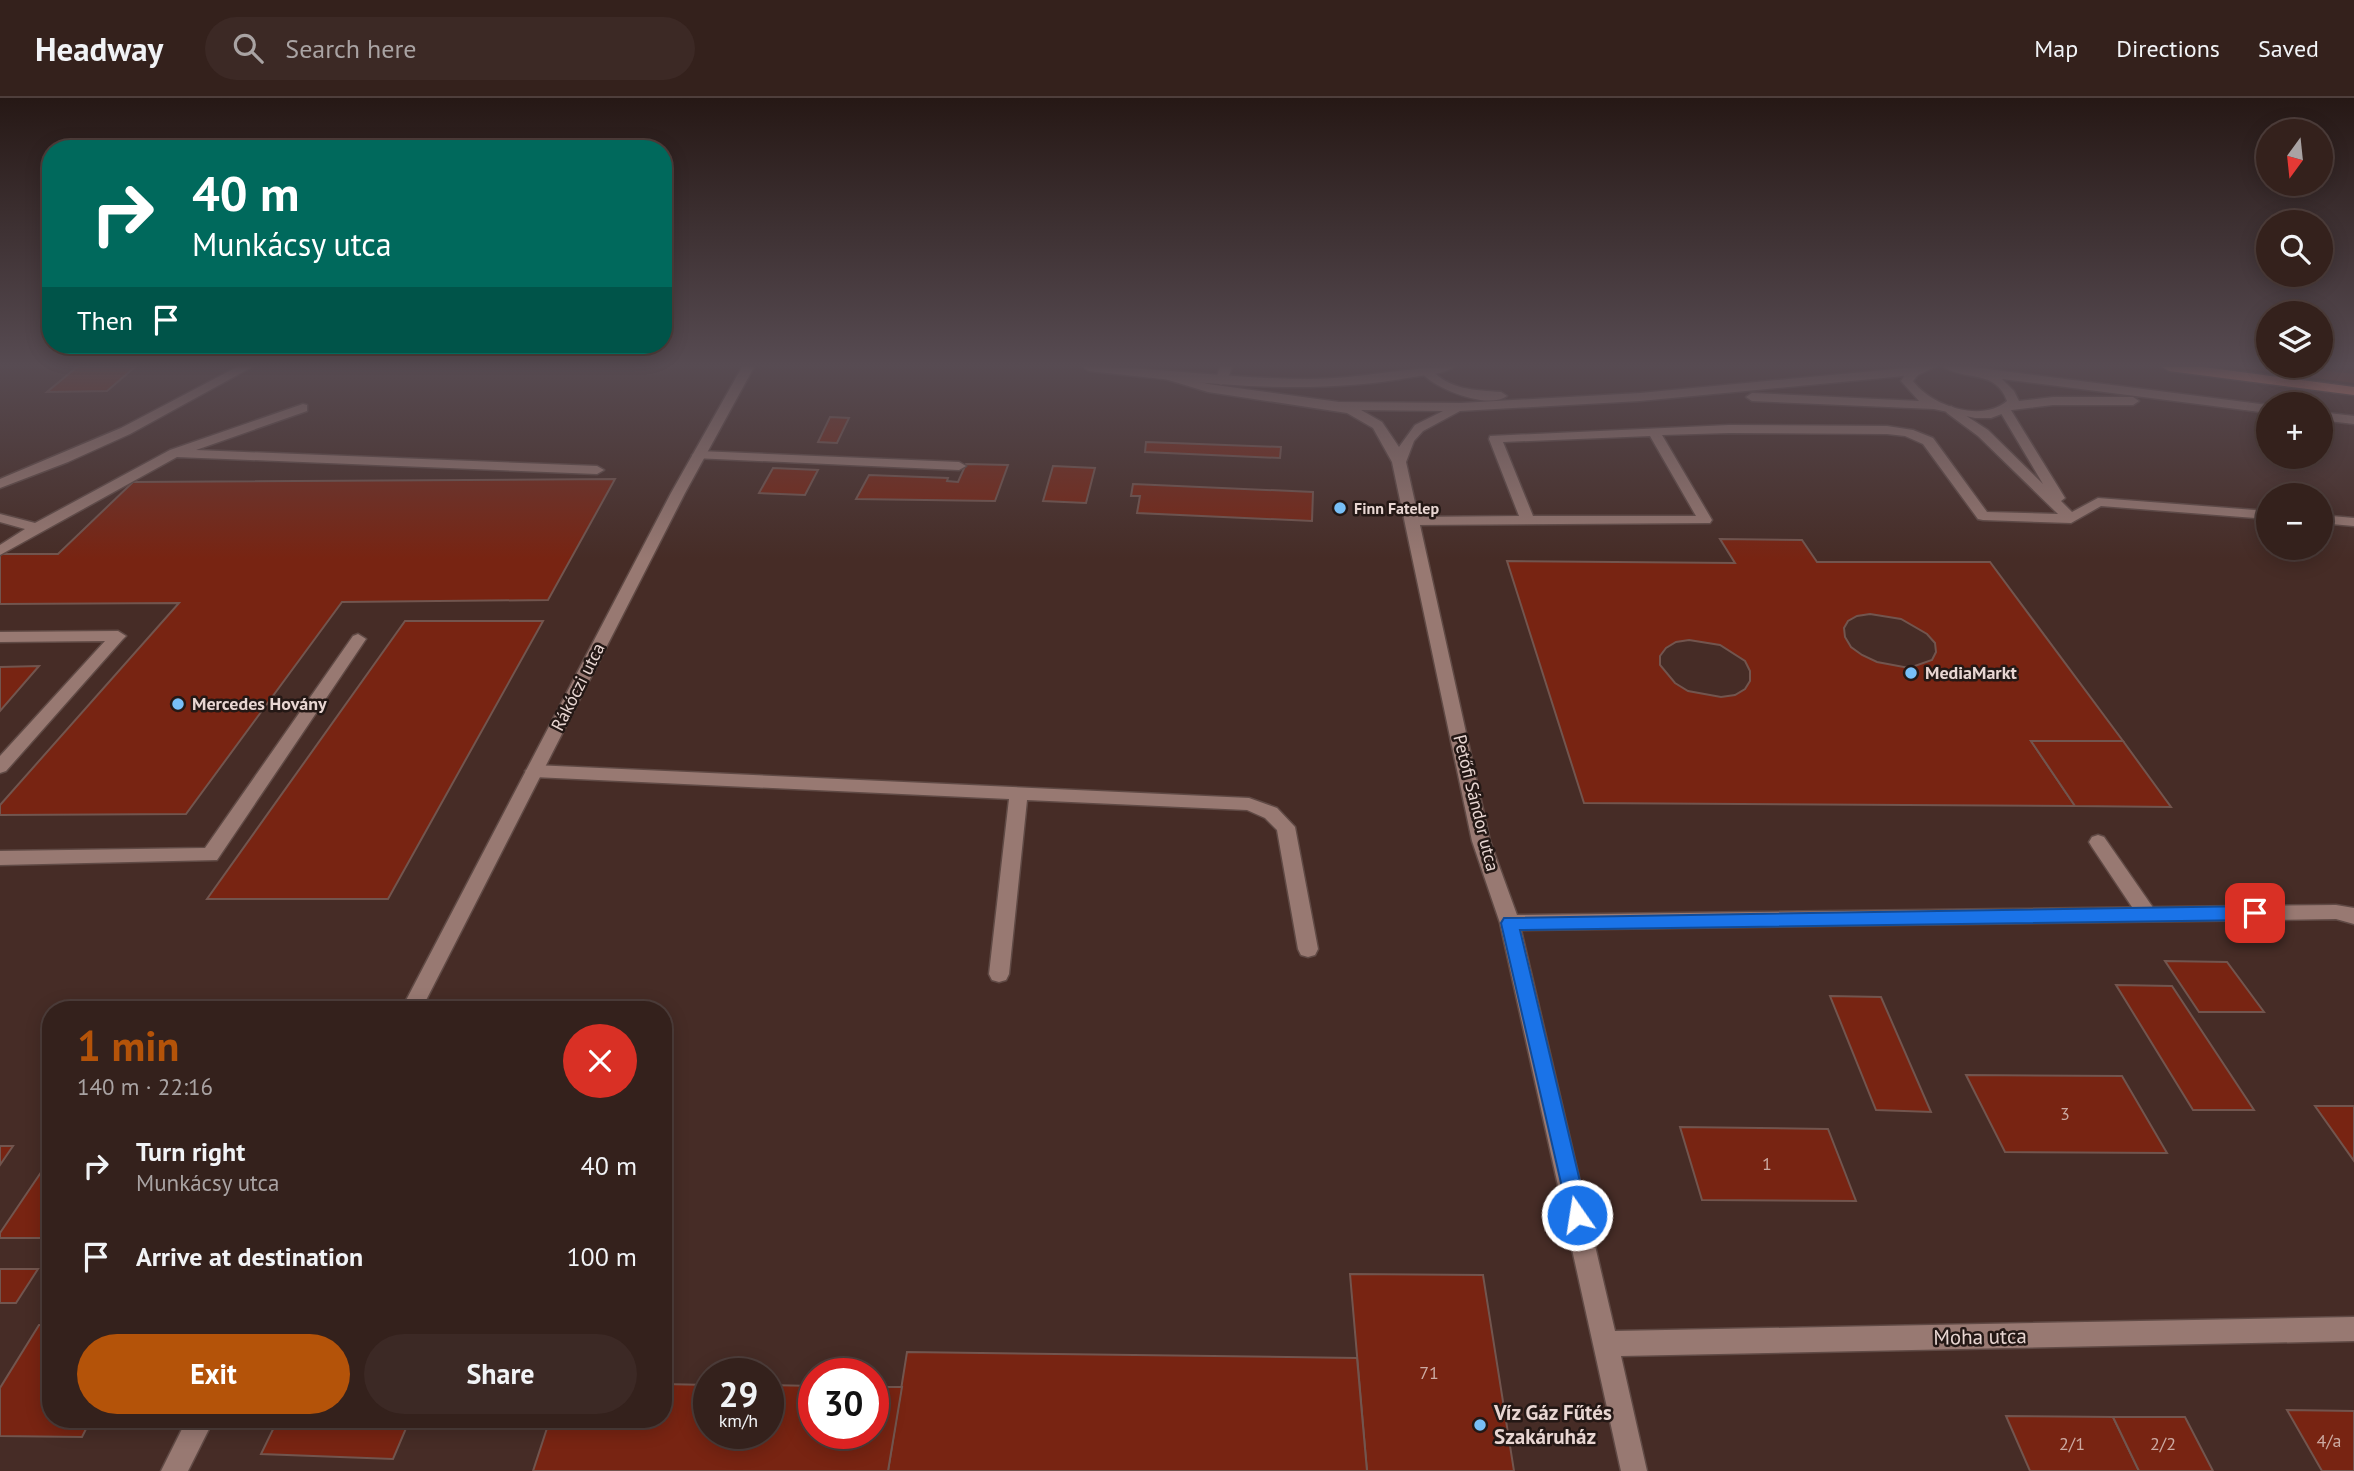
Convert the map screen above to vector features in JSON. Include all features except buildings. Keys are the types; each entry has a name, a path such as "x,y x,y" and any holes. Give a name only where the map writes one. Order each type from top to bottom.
{"street":[{"path":"0,484 123,431"},
{"path":"0,551 175,453 237,431"},
{"name":"Rákóczi utca","path":"416,1001 712,431"},
{"name":"Petőfi Sándor utca","path":"1384,431 1399,462 1481,841 1510,923 1634,1471"},
{"path":"1399,462 1407,439 1416,431"},
{"path":"1527,520 1495,439 1681,431"},
{"path":"1895,431 1928,441 1983,516 2071,519 2098,502 2256,514"},
{"path":"1980,431 2071,519"},
{"path":"2021,431 2071,519"},
{"path":"1412,521 1704,520 1654,432"},
{"path":"175,453 597,470"},
{"path":"699,455 959,466"},
{"path":"0,519 37,528"},
{"path":"2333,520 2354,522"},
{"path":"0,637 118,636 0,767"},
{"path":"0,858 210,855 358,639"},
{"path":"534,771 1249,804 1271,813 1286,827 1308,949"},
{"path":"999,974 1019,793"},
{"path":"2098,842 2147,914"},
{"path":"1510,923 2336,912 2354,916"},
{"name":"Moha utca","path":"1606,1343 2354,1329"},
{"path":"174,1471 196,1428"}],"place":[{"name":"Finn Fatelep","path":"1340,508"},
{"name":"MediaMarkt","path":"1911,673"},
{"name":"Mercedes Hovány","path":"178,704"},
{"name":"Víz Gáz Fűtés Szakáruház","path":"1480,1425"}],"route":[{"path":"1577,1215 1510,923 2255,913"}]}
